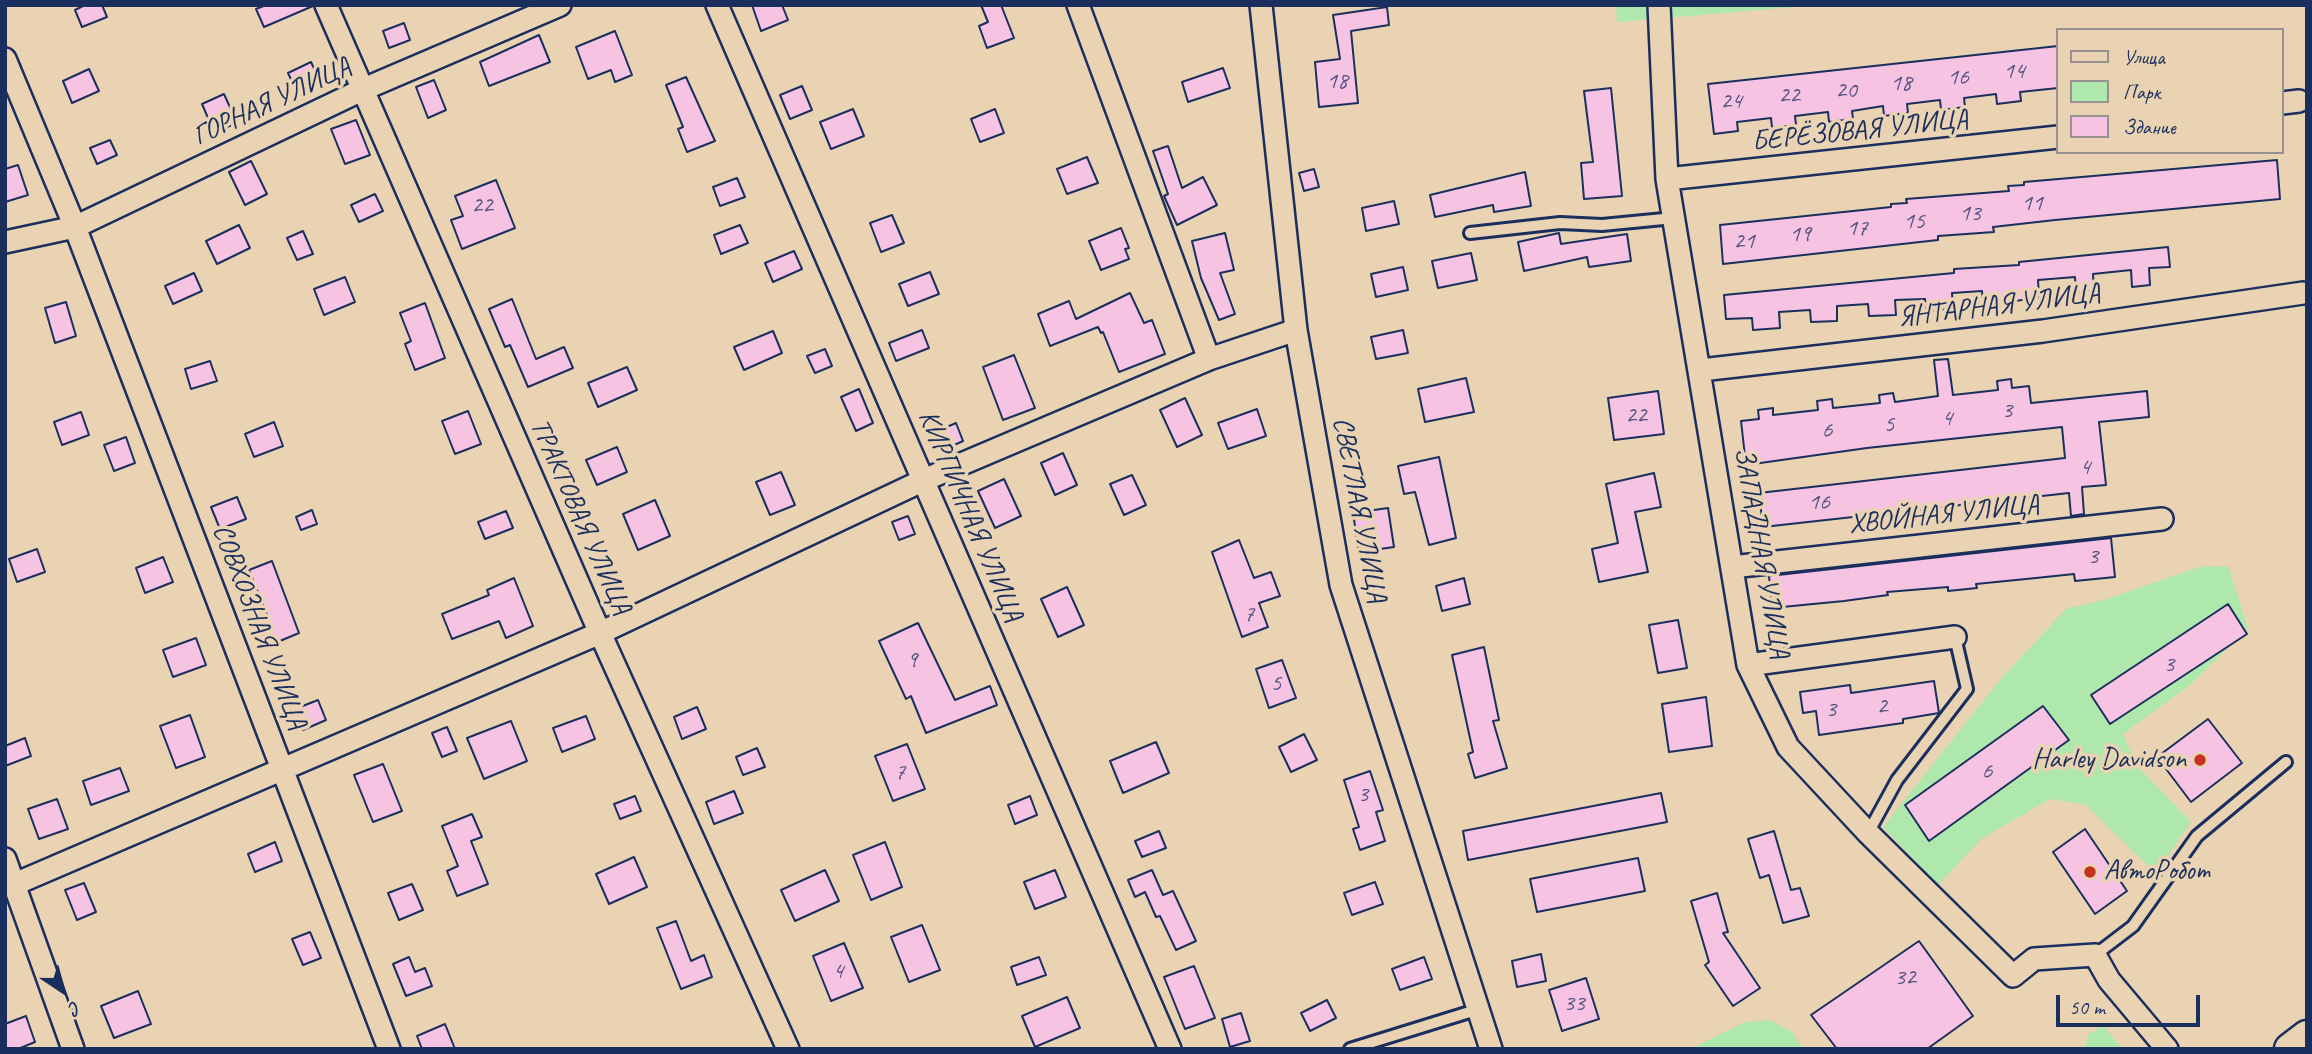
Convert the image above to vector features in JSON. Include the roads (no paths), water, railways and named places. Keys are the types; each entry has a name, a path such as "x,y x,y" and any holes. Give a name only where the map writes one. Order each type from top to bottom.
{"main road":[{"path":"2290,1049 2307,1036"}],"street":[{"name":"ТРАКТОВАЯ УЛИЦА","path":"326,5 600,633 788,1049"},
{"name":"ГОРНАЯ УЛИЦА","path":"5,242 75,227 364,89 560,5"},
{"name":"КИРПИЧНАЯ УЛИЦА","path":"717,5 1170,1049"},
{"path":"1078,5 1209,359"},
{"name":"СВЕТЛАЯ УЛИЦА","path":"1261,5 1296,330 1341,585 1476,1010 1491,1049"},
{"name":"ЗАПАДНАЯ УЛИЦА","path":"1659,5 1667,179 1702,369 1748,665 1788,747 1868,833 2013,976 2034,959 2095,956"},
{"name":"СОВХОЗНАЯ УЛИЦА","path":"5,59 75,227 389,1049"},
{"name":"БЕРЁЗОВАЯ УЛИЦА","path":"1667,179 2056,137"},
{"name":"ЯНТАРНАЯ УЛИЦА","path":"1702,369 2043,331 2303,293"},
{"path":"10,885 600,633 924,480 1209,359 1296,330"},
{"name":"ХВОЙНАЯ УЛИЦА","path":"1732,567 2162,519"},
{"path":"1748,665 1955,638"},
{"path":"5,859 10,885 73,1049"},
{"path":"2095,956 2109,980 2167,1049"}],"lane":[{"path":"1470,233 1560,223 1602,225 1674,218"},
{"path":"1868,833 1897,780 1968,689 1955,638"},
{"path":"2095,956 2133,926 2197,836 2286,762"},
{"path":"1350,1049 1476,1010"}],"place":[{"name":"Harley Davidson","path":"2200,760"},
{"name":"АвтоРобот","path":"2090,872"}]}
